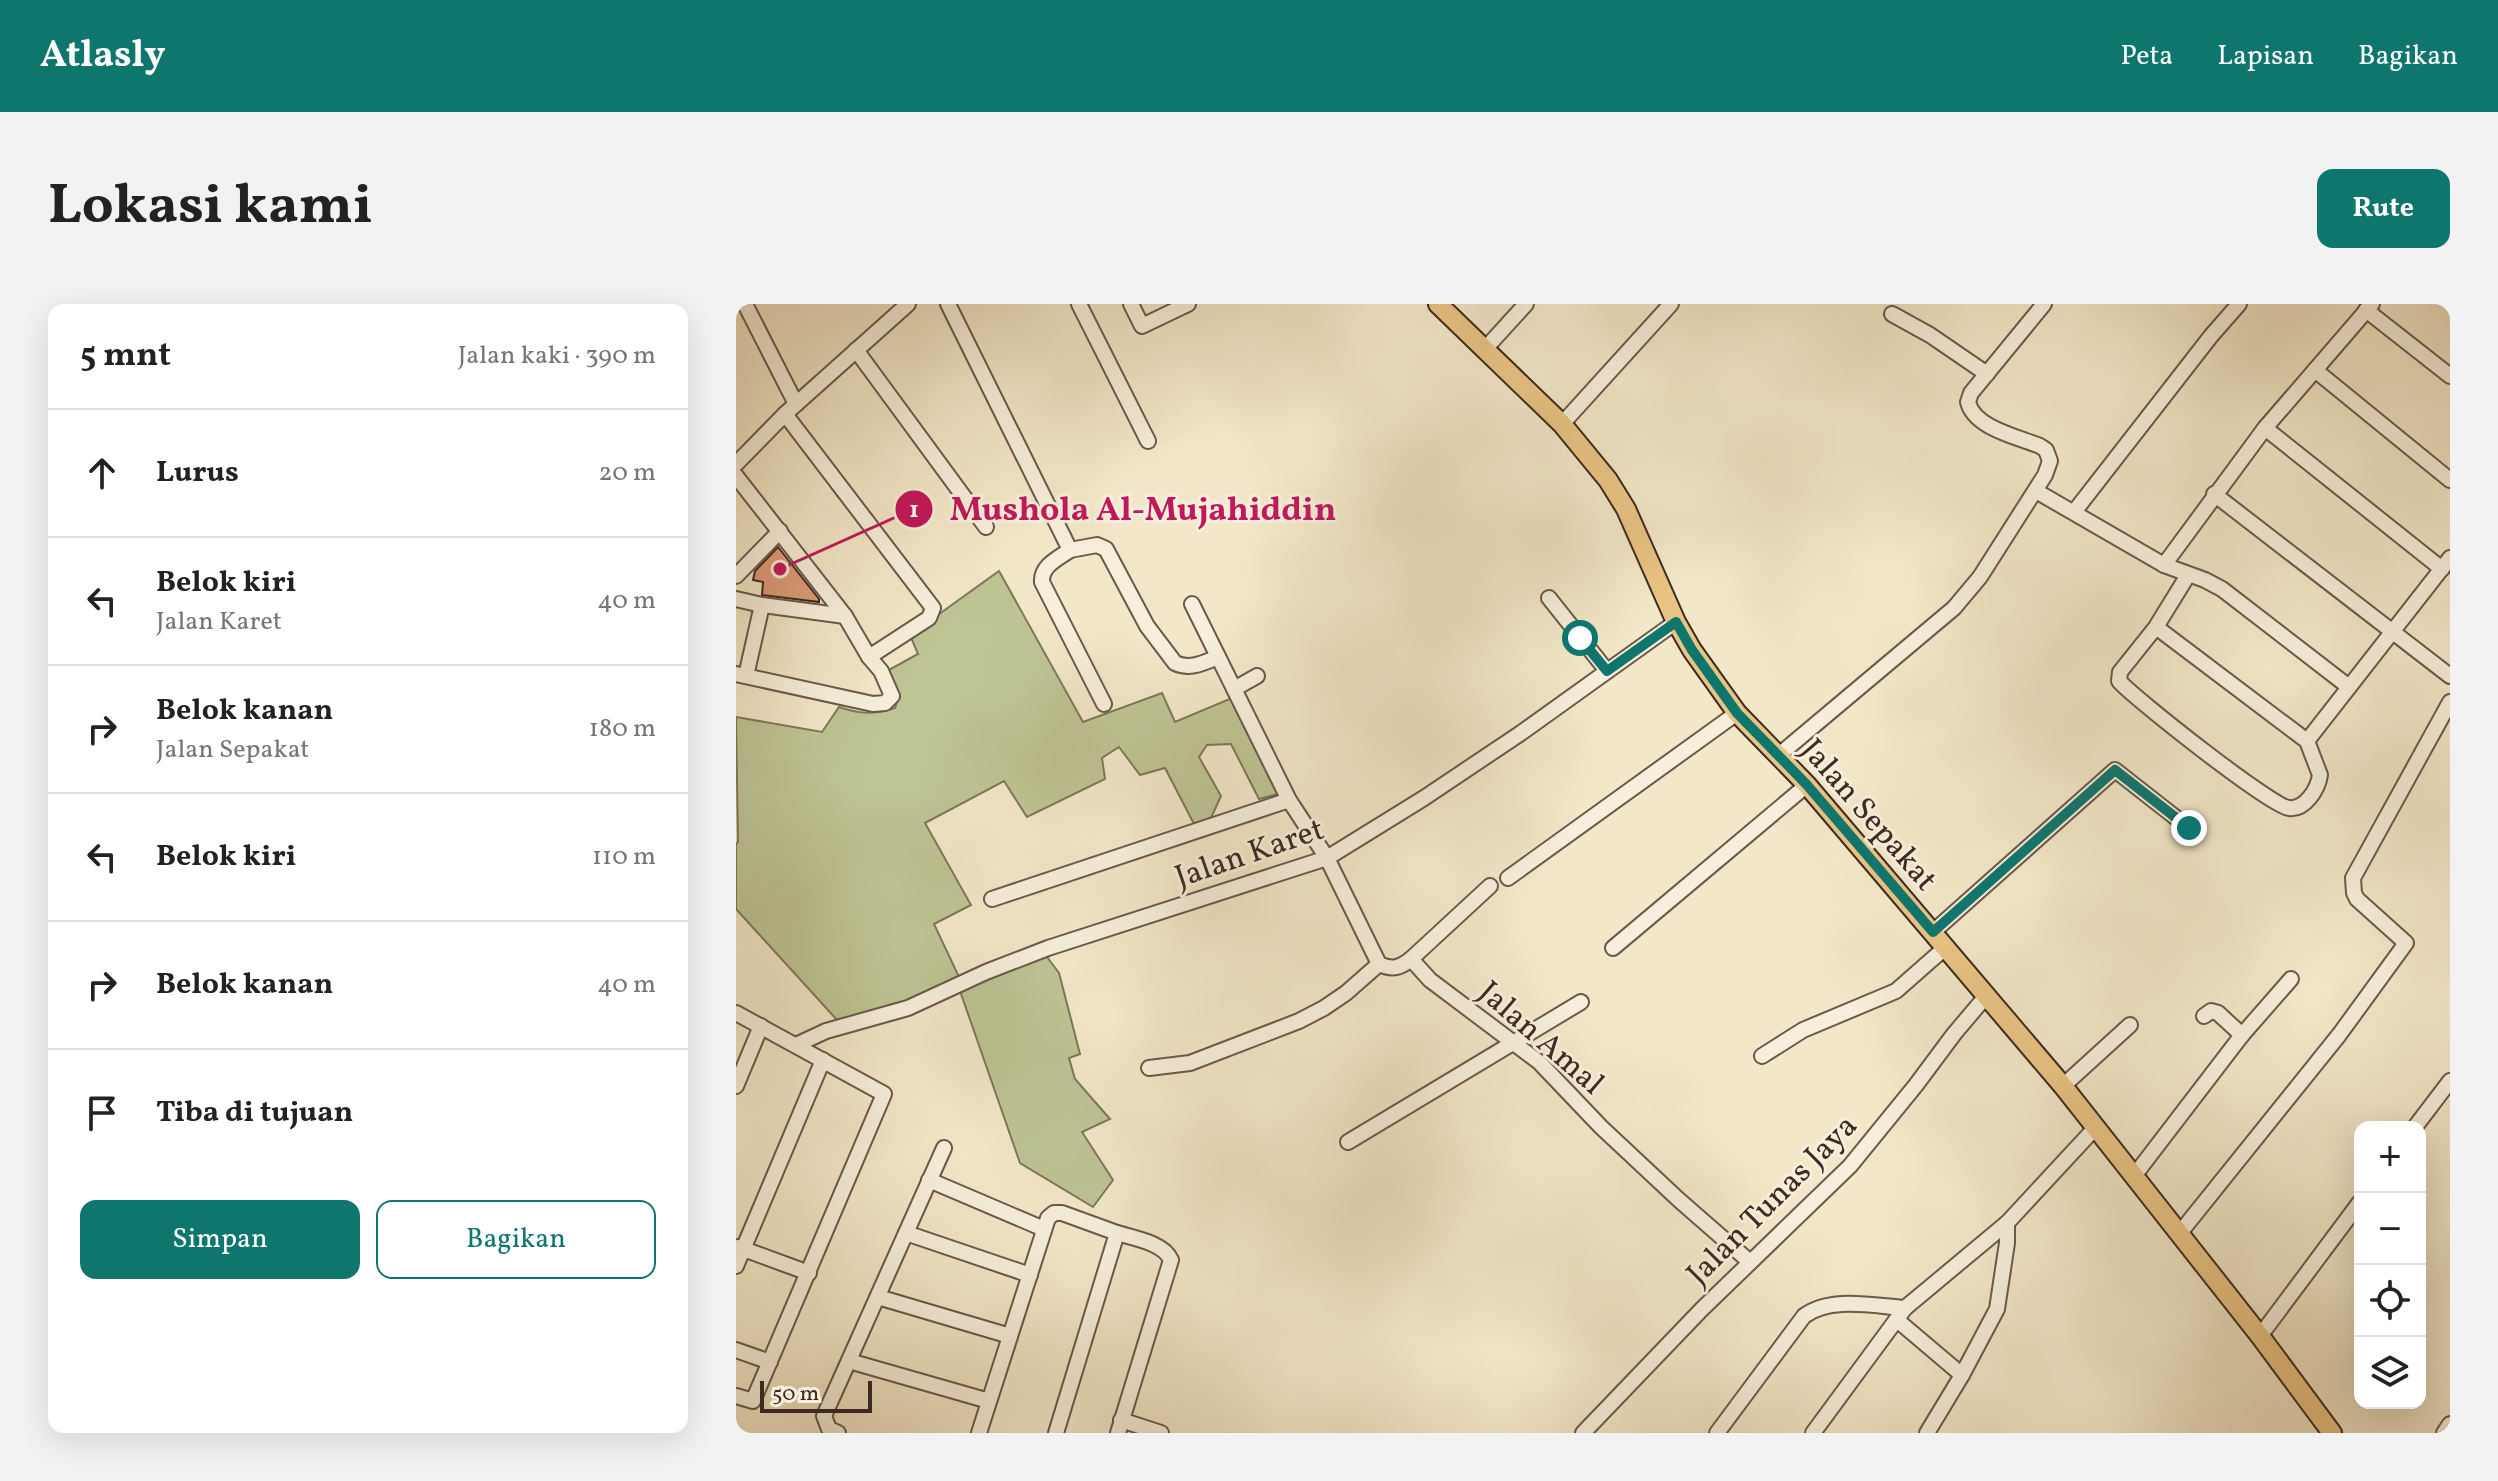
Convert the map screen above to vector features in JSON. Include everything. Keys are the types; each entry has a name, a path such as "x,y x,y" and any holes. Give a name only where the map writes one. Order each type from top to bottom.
{"main road":[{"name":"Jalan Sepakat","path":"1438,304 1562,424 1608,480 1626,509 1676,622 1737,713 1807,785 2063,1086 2260,1336 2332,1433"}],"street":[{"path":"745,304 790,409 933,608 929,618 869,657"},
{"path":"736,464 790,409 908,304"},
{"path":"948,304 1070,550"},
{"path":"1079,304 1148,441"},
{"path":"1131,304 1142,326 1188,304"},
{"path":"1485,349 1526,304"},
{"path":"1562,424 1671,304"},
{"path":"1779,755 1954,608 1980,577 2036,491 2049,468 2046,450 1974,415 1969,407 1969,396 2044,304"},
{"path":"2074,512 2239,304"},
{"path":"2164,565 2265,428 2369,307 2450,376"},
{"path":"1892,314 1930,335 1987,374"},
{"path":"856,350 986,527"},
{"path":"2315,370 2450,480"},
{"path":"2265,428 2446,563 2307,741"},
{"path":"736,476 845,616 881,671 891,697 885,703 851,701 741,675 762,605"},
{"path":"2036,491 2164,565 2222,589 2349,687"},
{"path":"2214,494 2450,676"},
{"path":"736,576 780,531"},
{"path":"1104,704 1042,582 1045,568 1070,550 1097,545 1106,549 1147,626 1179,666 1193,666 1218,657"},
{"path":"2156,627 2307,741 2319,768 2319,782 2303,804 2293,809 2283,807 2251,787 2120,683 2120,672 2156,627 2188,575"},
{"path":"1549,598 1607,671"},
{"path":"736,599 845,616"},
{"path":"1192,604 1289,800 1327,858 1379,964 1401,967 1490,886"},
{"name":"Jalan Karet","path":"796,1045 826,1031 908,1008 1048,948 1327,858 1424,798 1676,622"},
{"path":"1234,689 1257,676"},
{"path":"2179,1234 2339,1035 2406,943 2357,899 2353,878 2450,702"},
{"path":"1508,878 1737,713"},
{"path":"1933,932 2115,770 2189,828"},
{"path":"1613,948 1807,785"},
{"path":"992,899 1289,800"},
{"path":"1762,1056 1814,1024 1896,991 1946,947"},
{"name":"Jalan Amal","path":"1411,959 1430,980 1539,1062 1601,1127 1750,1262"},
{"path":"1149,1068 1190,1063 1299,1021 1346,993 1379,964"},
{"path":"2134,1176 2242,1035 2291,979"},
{"name":"Jalan Tunas Jaya","path":"1583,1433 1702,1309 1850,1166 1987,995"},
{"path":"1348,1142 1581,1002"},
{"path":"2204,1016 2211,1011 2218,1013 2242,1035"},
{"path":"736,1013 884,1094 753,1401 736,1396"},
{"path":"2063,1086 2130,1025"},
{"path":"736,1086 761,1026"},
{"path":"736,1266 740,1248 823,1060"},
{"path":"2420,1121 2450,1081"},
{"path":"1813,1433 1901,1314 2007,1223 2096,1127"},
{"path":"838,1433 829,1429 824,1416 944,1148"},
{"path":"929,1180 1044,1229"},
{"path":"2260,1336 2354,1210"},
{"path":"979,1433 1044,1229 1051,1215 1062,1213 1167,1252 1171,1260 1120,1427 1161,1433"},
{"path":"1927,1433 1997,1309 2007,1223"},
{"path":"906,1233 1030,1275"},
{"path":"1056,1433 1117,1233"},
{"path":"740,1248 809,1273"},
{"path":"878,1297 1010,1336"},
{"path":"1717,1433 1804,1316 1813,1309 1830,1304 1901,1314 1962,1375"},
{"path":"736,1350 770,1362"},
{"path":"849,1361 989,1401"},
{"path":"2444,1433 2450,1424"}],"green space":[{"path":"999,571 1083,722 1162,693 1175,722 1232,698 1282,793 1259,799 1231,744 1207,745 1199,757 1221,796 1211,818 1194,824 1165,768 1140,775 1119,747 1102,758 1105,779 1027,817 1004,781 925,823 971,905 934,924 959,977 896,1007 837,1020 736,909 736,717 822,732 839,707 867,713 895,708 898,699 887,671 918,654 910,635"},
{"path":"1044,953 1059,973 1080,1054 1069,1058 1075,1079 1110,1119 1082,1132 1113,1180 1093,1207 1020,1163 959,988"}],"building":[{"path":"778,547 819,602 762,595 763,582 753,580 755,571"}],"place":[{"name":"Mushola Al-Mujahiddin","path":"780,569"}],"route":[{"path":"1580,638 1607,671 1676,622 1737,713 1807,785 1933,932 2115,770 2189,828"}]}
